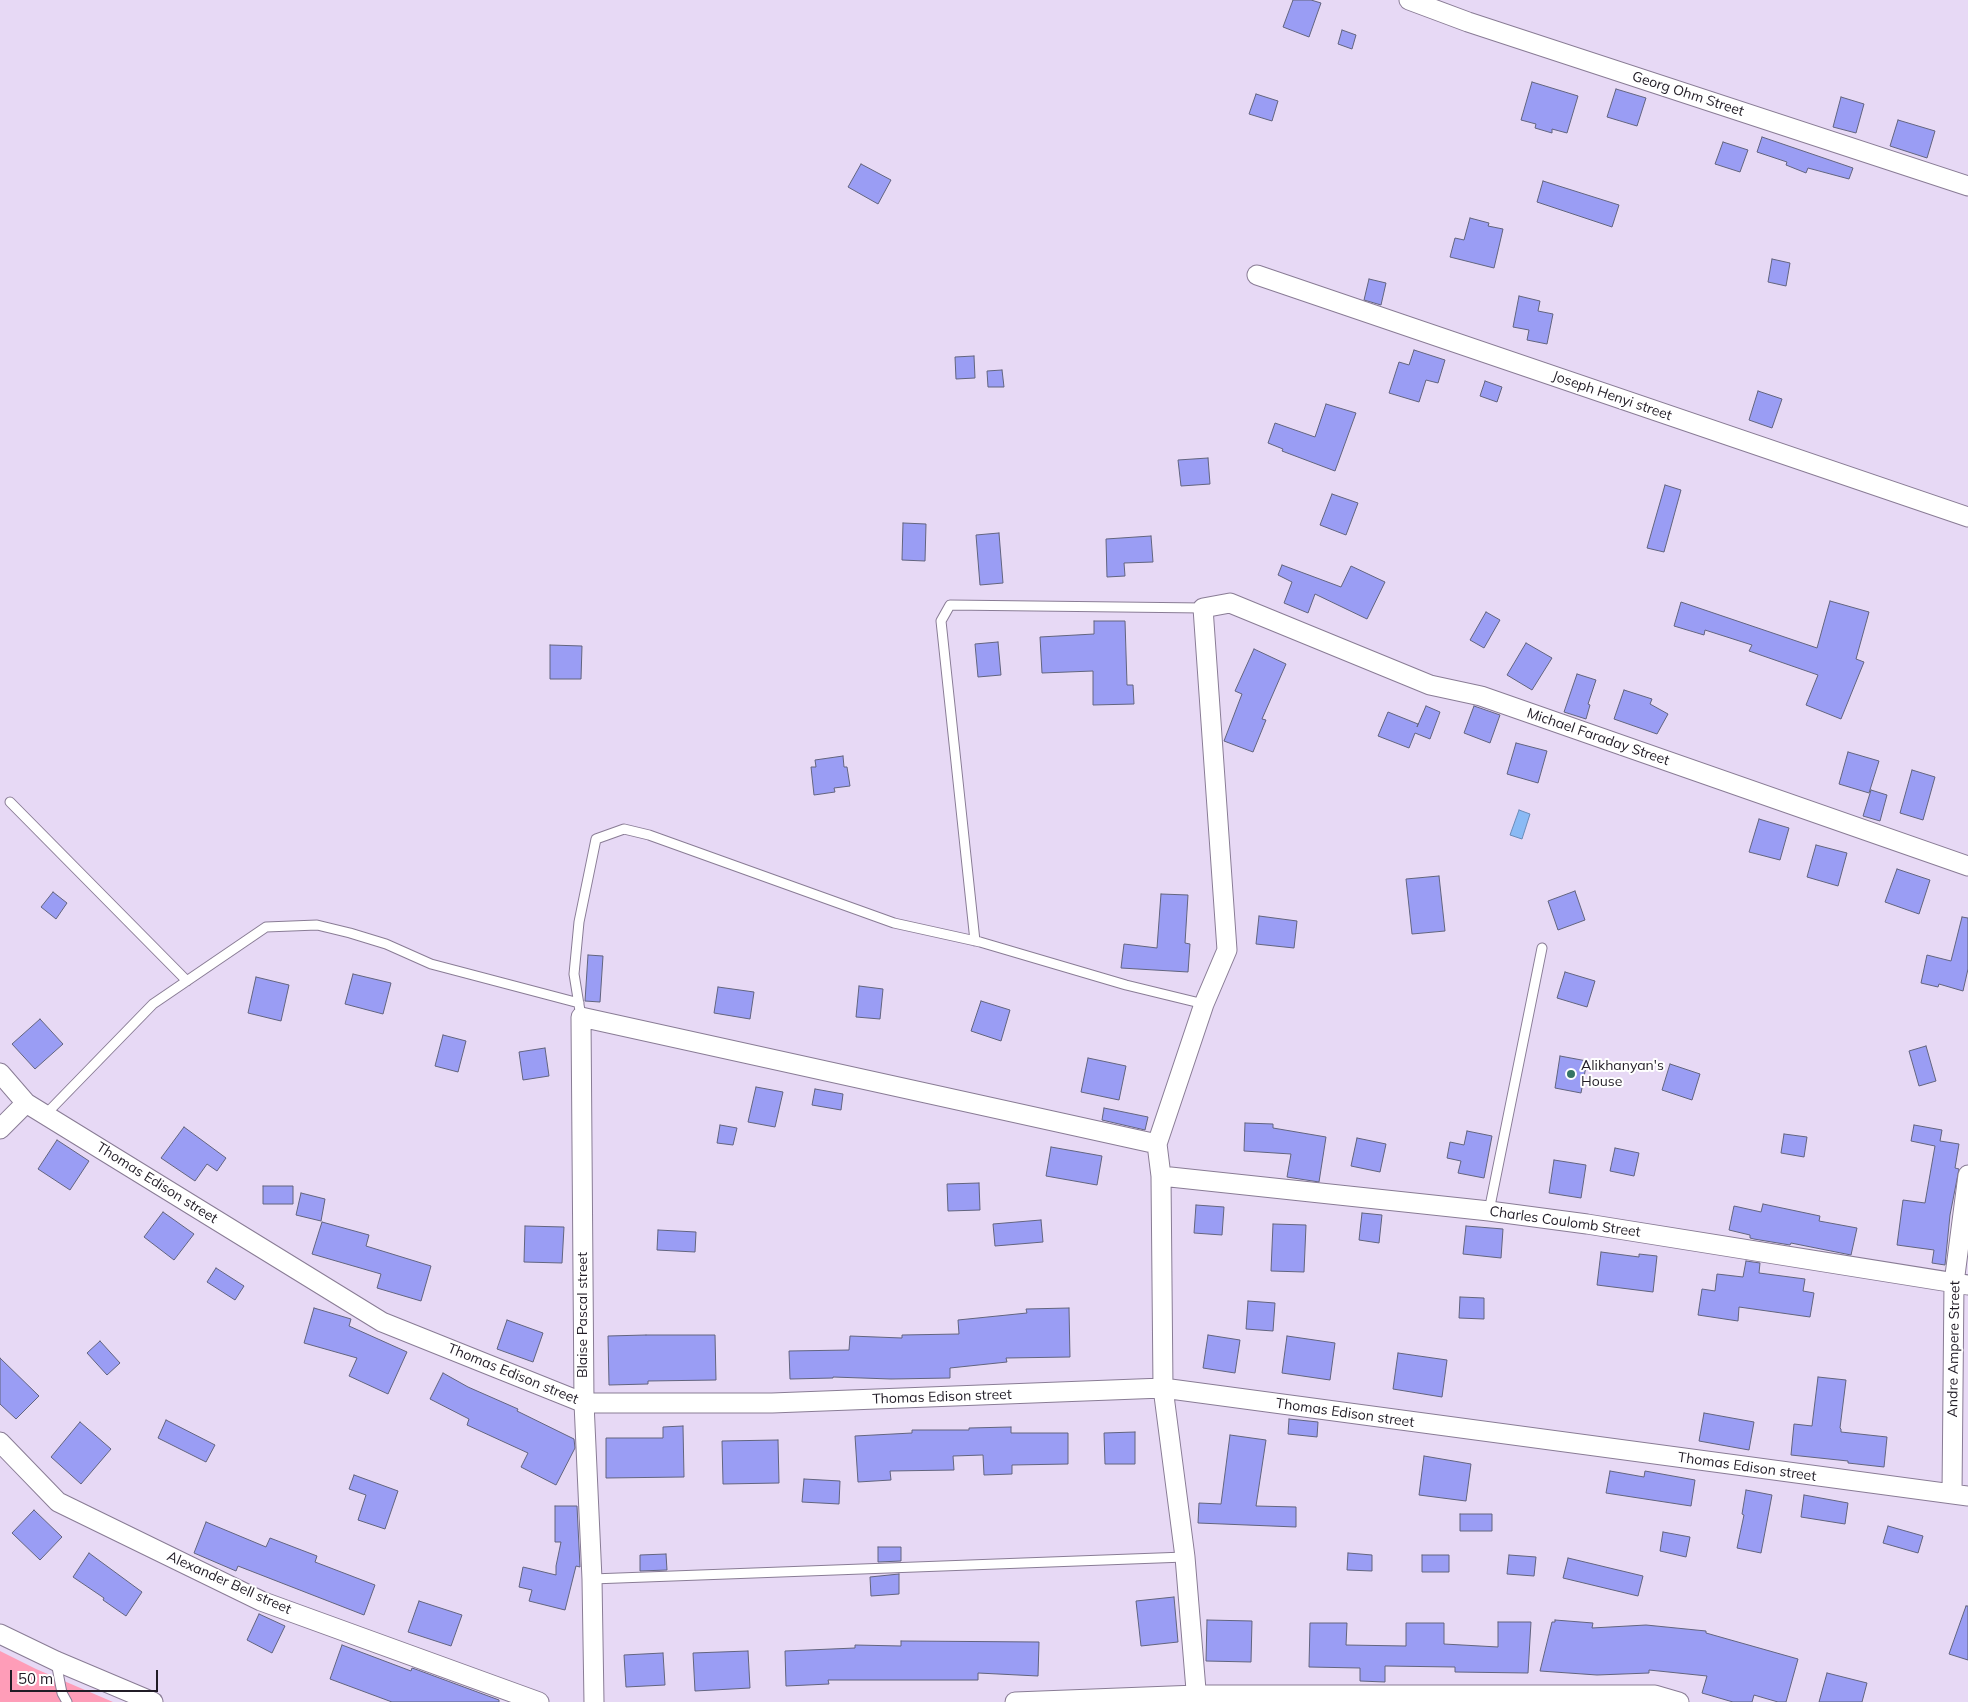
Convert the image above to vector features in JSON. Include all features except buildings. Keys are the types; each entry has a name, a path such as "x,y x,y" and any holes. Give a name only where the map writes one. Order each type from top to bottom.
{"street":[{"name":"Georg Ohm Street","path":"1409,0 1478,25 1968,186"},
{"name":"Joseph Henyi street","path":"1257,274 1968,517"},
{"name":"Michael Faraday Street","path":"1203,608 1230,604 1307,633 1430,685 1481,696 1968,866"},
{"path":"1197,1698 1184,1557 1164,1388 1161,1176 1157,1144 1204,1004 1227,950 1203,608"},
{"path":"580,1010 1157,1144"},
{"name":"Blaise Pascal street","path":"580,1010 584,1403 592,1579 594,1702"},
{"name":"Thomas Edison street","path":"0,1073 26,1102 382,1322 584,1403 772,1403 1164,1388 1960,1495"},
{"path":"0,1129 26,1102"},
{"name":"Andre Ampere Street","path":"1960,1495 1961,1284 1968,1175"},
{"name":"Charles Coulomb Street","path":"1161,1176 1489,1211 1587,1224 1961,1284"},
{"name":"Alexander Bell street","path":"0,1442 58,1502 261,1601 539,1702"},
{"path":"0,1634 56,1661 153,1702"},
{"path":"1015,1702 1197,1698 1655,1695 1680,1702"}],"lane":[{"path":"975,941 940,620 950,605 1203,608"},
{"path":"10,802 187,981"},
{"path":"46,1114 153,1004 266,927 317,925 350,932 386,944 431,964 580,1010 574,974 579,922 596,839 624,829 649,836 894,922 975,941 1126,985 1204,1004"},
{"path":"1489,1211 1542,948"},
{"path":"592,1579 1184,1557"},
{"path":"56,1661 62,1693 67,1702"}],"shaded area":[{"path":"0,1651 36,1669 113,1702 0,1702"}],"water":[{"path":"1519,810 1530,814 1522,839 1510,835"}],"place":[{"name":"Alikhanyan's House","path":"1571,1074"}]}
